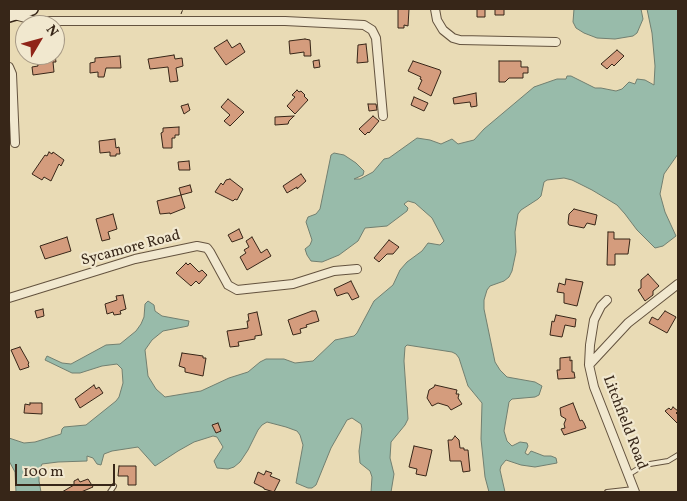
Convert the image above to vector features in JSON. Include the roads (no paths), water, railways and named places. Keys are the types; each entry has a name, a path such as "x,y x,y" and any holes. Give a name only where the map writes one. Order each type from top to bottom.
{"street":[{"path":"11,15 32,9"},
{"path":"435,9 437,20 443,30 453,38 460,40 556,42"},
{"path":"11,15 47,21 285,21 364,25 372,30 376,38 383,116"},
{"path":"9,67 12,74 15,143"},
{"name":"Sycamore Road","path":"9,298 135,259 197,246 210,252 228,285 236,290 293,284 334,271 357,269"},
{"name":"Litchfield Road","path":"634,491 594,386 589,365 628,323 678,284"},
{"path":"589,365 594,320 597,312 607,300"}],"lane":[{"path":"628,475 644,465 668,461 678,455"},
{"path":"110,492 114,486"},
{"path":"607,492 634,491"}]}
